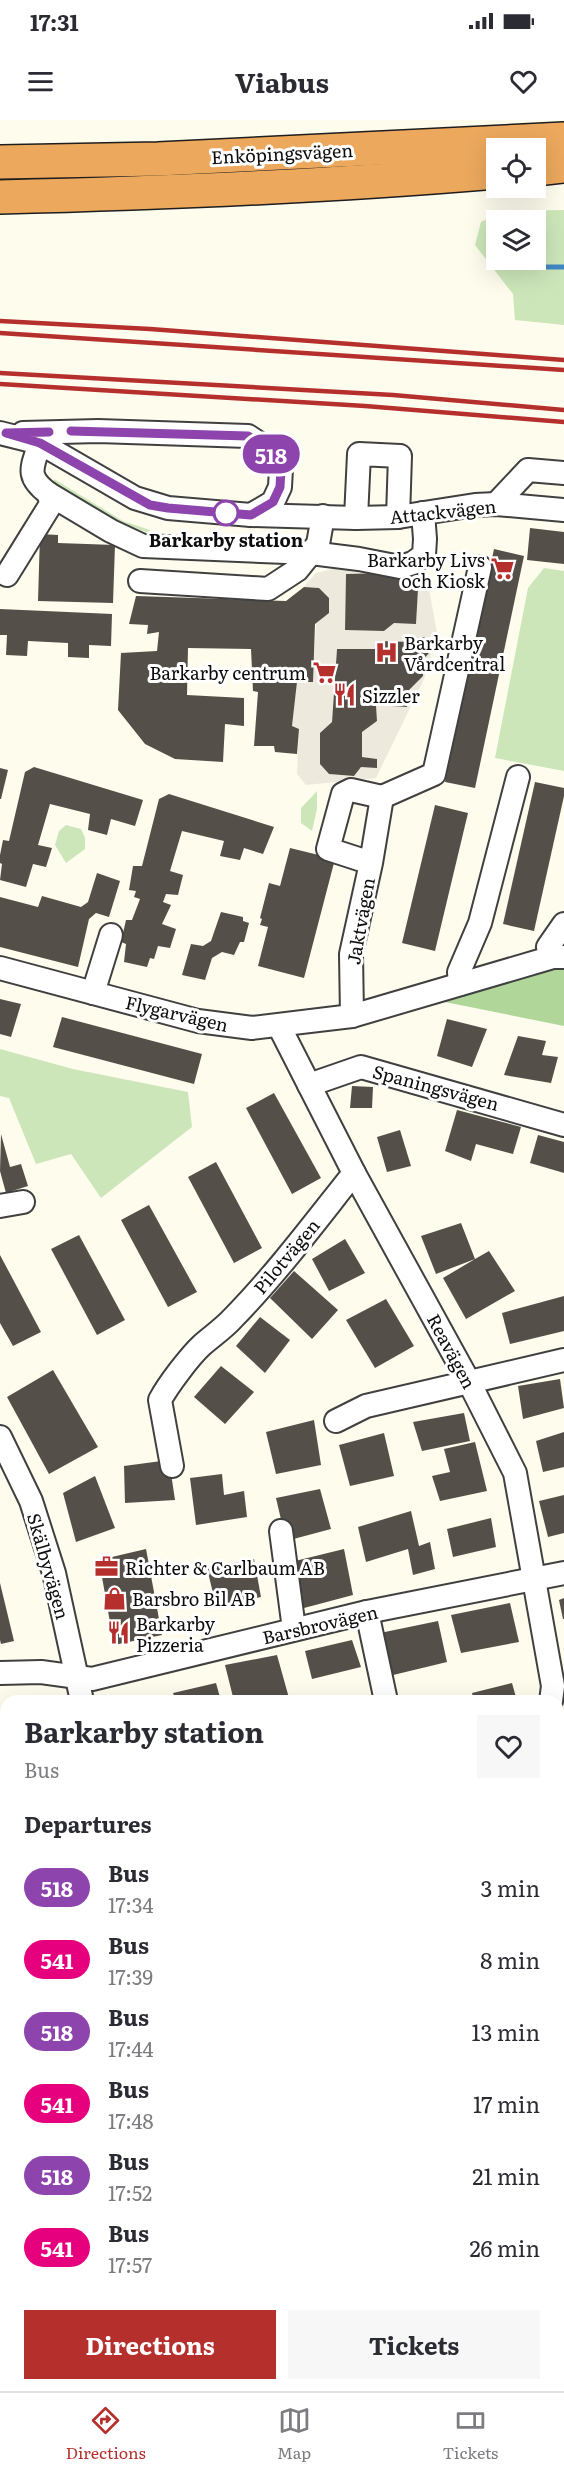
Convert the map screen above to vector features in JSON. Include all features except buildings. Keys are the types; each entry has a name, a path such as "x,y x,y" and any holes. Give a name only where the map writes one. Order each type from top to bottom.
{"highway":[{"name":"Enköpingsvägen","path":"0,162 158,159 564,139"},
{"path":"546,168 564,166"},
{"name":"Enköpingsvägen","path":"0,197 161,193 346,184 486,173"}],"street":[{"path":"3,433 98,431 248,436 268,450 281,468 280,487 273,502 251,515"},
{"name":"Attackvägen","path":"3,433 40,443 150,505 168,508 251,515 356,518 398,518 496,504 564,510"},
{"path":"40,443 32,471 36,484 111,531 143,546 311,553 400,567 413,563 424,555 423,513"},
{"path":"356,518 359,454 400,456 398,518"},
{"path":"496,504 528,470 564,473"},
{"path":"7,575 51,504 49,494"},
{"path":"140,581 268,589 297,570 318,544 323,516"},
{"path":"382,797 434,774 480,567"},
{"path":"460,984 459,972 480,924 518,777"},
{"name":"Jaktvägen","path":"352,1016 351,954 371,863 382,797 351,790 343,794 328,849 371,863"},
{"path":"558,957 548,946 564,924"},
{"path":"93,993 111,935"},
{"name":"Flygarvägen","path":"0,968 198,1021 252,1028 352,1016 558,957"},
{"name":"Reavägen","path":"279,1026 354,1173 469,1382 515,1473 553,1686 552,1695"},
{"name":"Spaningsvägen","path":"309,1084 361,1067 564,1125"},
{"name":"Pilotvägen","path":"172,1466 160,1400 167,1387 201,1345 216,1336 282,1262 354,1173"},
{"path":"0,1206 23,1202"},
{"path":"336,1421 366,1406 564,1360"},
{"name":"Skälbyvägen","path":"0,1437 31,1501 54,1573 81,1695"},
{"path":"281,1531 294,1629"},
{"name":"Barsbrovägen","path":"0,1673 40,1672 92,1679 367,1612 564,1573"},
{"path":"367,1612 385,1695"}],"green space":[{"path":"546,210 564,210 564,325 515,320 513,294 494,270 546,270"},
{"path":"486,220 486,259 475,245 481,222"},
{"path":"54,479 123,521 150,530 149,533 121,523 53,482"},
{"path":"544,568 564,571 564,771 495,758 528,588"},
{"path":"317,791 317,809 312,831 301,823 301,808"},
{"path":"66,825 81,829 85,838 85,849 66,863 55,845 59,831"},
{"path":"564,968 564,1026 435,1000 550,969"},
{"path":"0,1049 73,1069 188,1092 192,1127 101,1198 71,1154 36,1164 9,1098 0,1096"}],"shaded area":[{"path":"408,551 426,572 437,633 424,679 376,778 306,785 297,774 299,730 292,726 297,682 312,682 319,588 304,587 316,573","holes":["419,572 416,623 394,623 384,631 345,630 346,574","424,637 431,644 429,653 423,660 423,676 409,690 407,707 376,705 377,721 362,732 362,757 377,759 377,767 361,767 354,776 329,774 320,764 320,734 332,722 337,649 375,649 382,641 411,642 415,638"]}],"waterway":[{"path":"546,267 564,267"}],"railway":[{"path":"0,321 150,329 564,360"},
{"path":"0,333 564,370"},
{"path":"0,373 393,395 564,410"},
{"path":"0,384 365,406 564,422"}],"bus line":[{"name":"518","path":"49,432 6,433 40,443 150,505 251,515 273,502 280,487 281,468 268,450 248,436 71,431"}],"place":[{"name":"Barkarby station","path":"226,513"},
{"name":"Barkarby Livs och Kiosk","path":"503,569"},
{"name":"Barkarby Vårdcentral","path":"386,652"},
{"name":"Barkarby centrum","path":"324,672"},
{"name":"Sizzler","path":"344,695"},
{"name":"Richter & Carlbaum AB","path":"107,1567"},
{"name":"Barsbro Bil AB","path":"114,1598"},
{"name":"Barkarby Pizzeria","path":"118,1633"}]}
